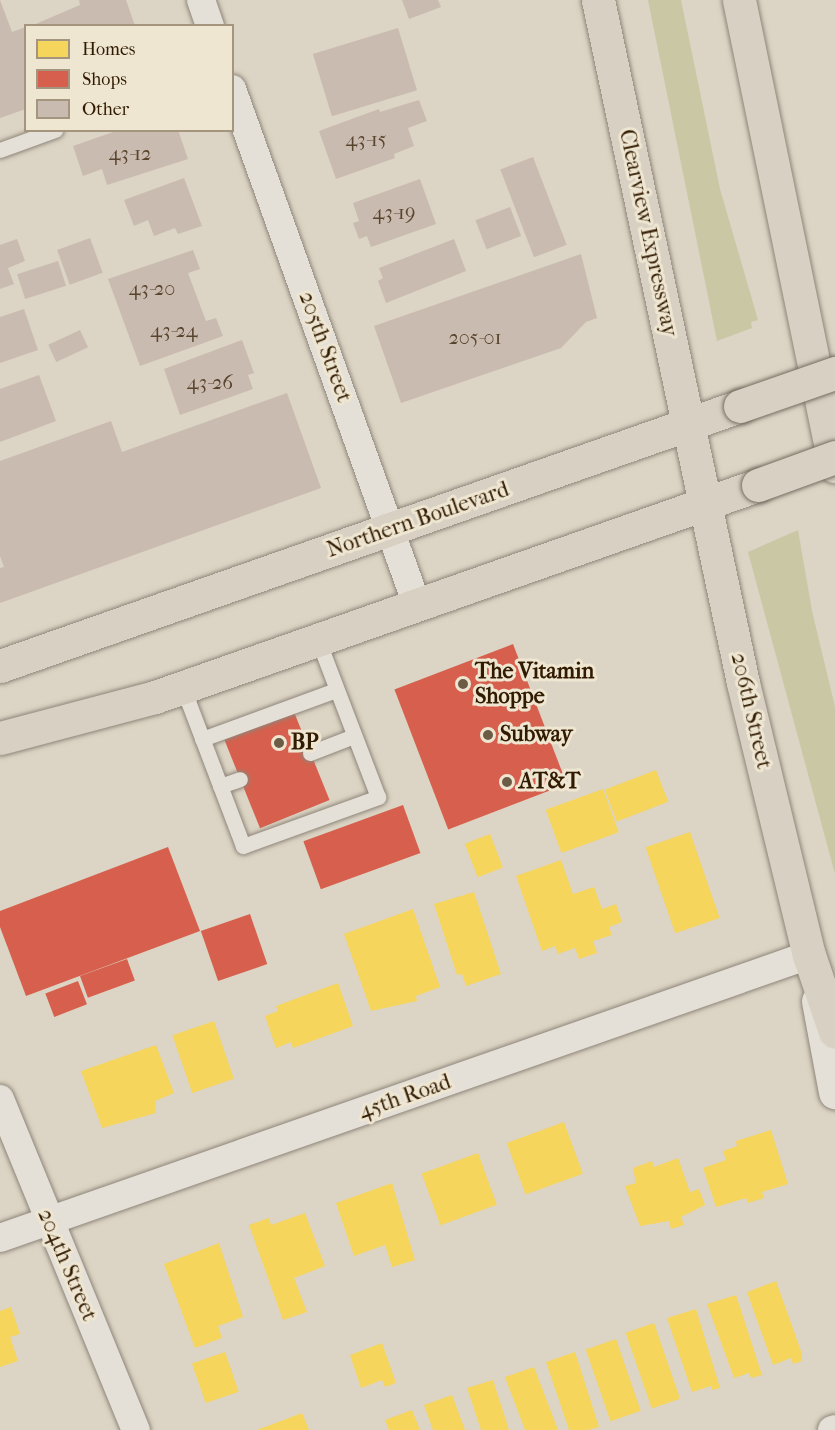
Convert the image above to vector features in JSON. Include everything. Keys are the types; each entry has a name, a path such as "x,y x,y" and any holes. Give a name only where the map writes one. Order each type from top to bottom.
{"main road":[{"name":"Clearview Expressway","path":"598,0 697,466"},
{"path":"739,0 835,466"},
{"name":"Northern Boulevard","path":"0,666 835,373"},
{"path":"0,738 169,693 835,457"},
{"name":"206th Street","path":"697,466 809,955 835,1032"}],"street":[{"path":"201,0 209,24"},
{"name":"205th Street","path":"234,95 417,605"},
{"path":"809,955 835,1092"},
{"name":"45th Road","path":"0,1238 49,1223 809,955"},
{"name":"204th Street","path":"0,1099 49,1223 136,1430"}],"lane":[{"path":"0,150 50,132"},
{"path":"169,693 202,739 243,846 378,797 318,640"},
{"path":"202,739 336,690"},
{"path":"310,753 354,736"},
{"path":"220,786 240,779"}],"shaded area":[{"path":"648,0 681,0 720,189 758,320 751,322 752,328 717,341"},
{"path":"798,530 812,611 835,707 835,874 748,552"}],"building: Homes":[{"path":"656,770 668,802 617,821 605,790"},
{"path":"603,789 619,832 561,853 546,810"},
{"path":"690,832 720,918 675,933 646,847"},
{"path":"490,834 503,868 478,877 465,844"},
{"path":"561,860 573,894 594,887 602,909 616,904 622,922 609,927 612,935 593,941 597,953 579,959 575,948 558,954 555,946 542,951 516,876"},
{"path":"474,892 501,974 466,986 462,974 457,975 434,904"},
{"path":"413,909 440,987 416,996 417,1001 371,1011 344,934"},
{"path":"338,983 353,1026 293,1048 291,1042 276,1048 265,1016 278,1011 276,1006"},
{"path":"214,1021 234,1079 192,1093 172,1035"},
{"path":"156,1045 174,1093 155,1101 156,1113 102,1128 81,1071"},
{"path":"564,1122 583,1174 525,1195 507,1143"},
{"path":"771,1130 788,1184 762,1192 764,1198 748,1203 746,1198 716,1207 703,1168 726,1160 723,1151 737,1146 736,1141"},
{"path":"478,1153 497,1205 440,1225 422,1174"},
{"path":"678,1158 690,1192 699,1189 705,1205 681,1217 684,1225 671,1229 669,1221 640,1226 625,1186 636,1183 633,1168 652,1161 654,1167"},
{"path":"392,1183 415,1260 392,1267 385,1245 354,1256 336,1203"},
{"path":"305,1213 325,1266 294,1278 307,1312 283,1320 249,1225 269,1218 271,1225"},
{"path":"219,1243 243,1317 218,1326 222,1338 195,1348 164,1264"},
{"path":"776,1281 802,1354 802,1361 793,1364 791,1358 773,1365 747,1292"},
{"path":"736,1295 762,1375 751,1378 749,1373 734,1378 707,1304"},
{"path":"11,1307 20,1334 10,1337 18,1361 0,1367 0,1311"},
{"path":"696,1309 720,1388 712,1390 711,1386 692,1392 667,1318"},
{"path":"654,1323 680,1399 652,1408 626,1333"},
{"path":"616,1339 641,1411 610,1421 586,1349"},
{"path":"382,1343 396,1383 385,1387 382,1380 361,1388 350,1355"},
{"path":"225,1352 239,1392 206,1403 192,1363"},
{"path":"575,1352 599,1427 588,1430 569,1430 546,1362"},
{"path":"534,1367 558,1430 525,1430 505,1377"},
{"path":"493,1380 509,1430 481,1430 467,1388"},
{"path":"452,1395 465,1430 433,1430 424,1405"},
{"path":"412,1410 420,1430 389,1430 385,1420"},
{"path":"302,1413 309,1430 257,1430"}],"building: Shops":[{"path":"513,644 567,784 448,830 394,690"},
{"path":"294,712 330,800 260,828 224,740"},
{"path":"403,805 420,853 321,889 303,841"},
{"path":"168,847 200,931 26,996 0,927 0,911"},
{"path":"250,914 267,964 218,981 201,931"},
{"path":"127,959 135,981 88,998 80,976"},
{"path":"78,981 87,1004 54,1017 45,994"}],"building: Other":[{"path":"0,0 12,32 24,28 24,110 0,118"},
{"path":"79,0 126,0 134,24 36,24 80,5"},
{"path":"402,0 438,0 441,7 409,19"},
{"path":"398,28 417,90 332,116 313,54"},
{"path":"419,100 427,121 408,128 414,146 394,154 395,158 336,179 319,131 379,109 380,112"},
{"path":"113,132 179,132 188,159 107,185 102,169 83,176 73,146"},
{"path":"533,157 567,245 534,257 500,170"},
{"path":"184,178 202,226 178,234 175,228 154,236 148,220 134,226 124,200"},
{"path":"420,179 436,224 371,247 367,236 359,239 353,223 359,221 353,203"},
{"path":"510,207 521,236 487,249 475,220"},
{"path":"90,238 103,273 70,285 57,250"},
{"path":"17,239 25,261 8,268 14,284 0,289 0,245"},
{"path":"454,239 466,271 386,303 378,281 383,278 379,268"},
{"path":"193,250 200,269 188,273 206,321 216,318 223,336 140,366 108,279"},
{"path":"581,254 597,318 586,322 561,348 401,403 374,326"},
{"path":"58,261 66,286 25,299 17,274"},
{"path":"24,309 38,350 0,363 0,317"},
{"path":"80,330 88,347 56,362 48,345"},
{"path":"242,340 254,373 248,375 253,389 180,415 164,369"},
{"path":"39,375 56,421 0,442 0,389"},
{"path":"287,393 321,488 0,603 0,568 4,567 0,556 0,461 111,421 122,452"}],"place":[{"name":"The Vitamin Shoppe","path":"463,684"},
{"name":"Subway","path":"488,735"},
{"name":"BP","path":"279,743"},
{"name":"AT&T","path":"507,782"}]}
